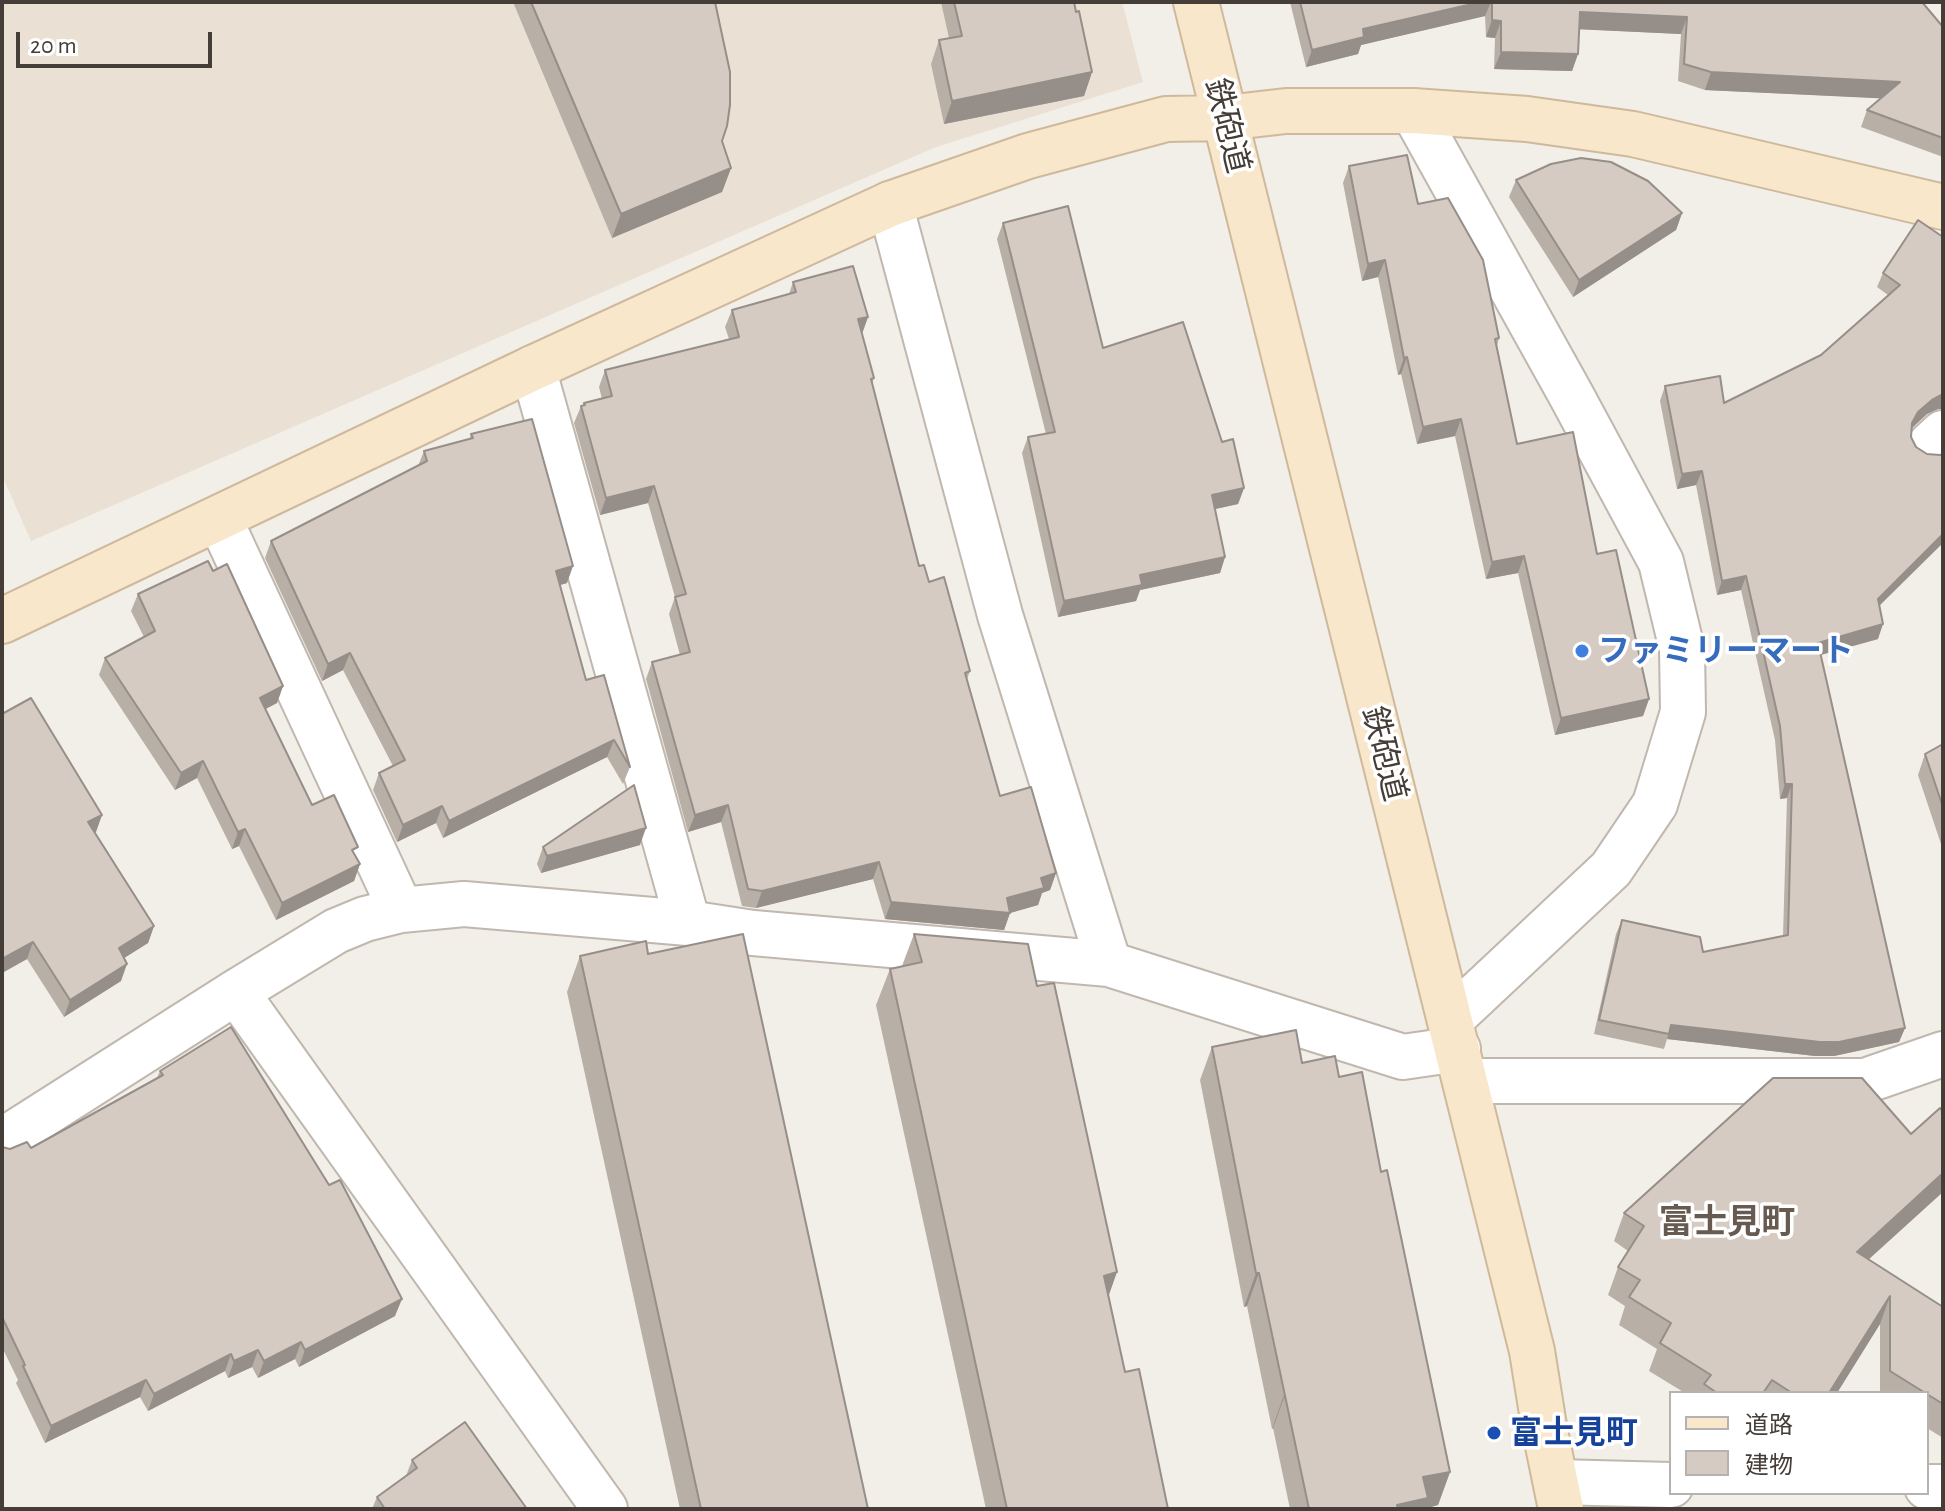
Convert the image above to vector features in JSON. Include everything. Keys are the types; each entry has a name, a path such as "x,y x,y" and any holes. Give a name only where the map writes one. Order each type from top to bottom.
{"street":[{"name":"鉄砲道","path":"1196,2 1532,1351 1559,1496"},
{"path":"2,621 533,368 890,204 1028,156 1166,119 1225,118 1286,111 1413,111 1527,119 1633,134 1943,207"},
{"path":"1413,111 1661,562 1682,649 1683,712 1655,804 1611,869 1458,1050"},
{"path":"890,204 1000,615 1109,964"},
{"path":"533,368 688,923"},
{"path":"219,518 401,910"},
{"path":"2,1141 336,931 365,919 401,910 464,904 1109,964 1403,1057 1458,1050 1865,1081 1943,1054"},
{"path":"236,992 605,1509"},
{"path":"1559,1496 1669,1485"}],"shaded area":[{"path":"2,2 1122,2 1143,82 936,147 31,541 2,475"}],"building":[{"path":"531,2 715,2 730,72 730,105 722,141 731,168 621,214"},
{"path":"954,2 1074,2 1076,12 1079,11 1092,72 952,101 939,40 962,36"},
{"path":"1300,2 1481,2 1363,29 1364,37 1312,50"},
{"path":"1492,2 1922,2 1943,27 1943,138 1867,110 1900,82 1711,72 1684,64 1687,17 1580,12 1578,54 1501,52 1501,21 1492,20"},
{"path":"1407,155 1418,204 1448,198 1483,260 1499,338 1495,339 1517,444 1573,432 1597,554 1616,550 1649,699 1561,718 1524,556 1492,562 1461,419 1423,427 1407,357 1404,358 1385,260 1368,264 1349,166"},
{"path":"1581,158 1611,162 1648,181 1682,213 1579,280 1516,180 1551,164"},
{"path":"1068,206 1103,348 1183,322 1222,442 1233,439 1244,488 1212,495 1225,557 1140,575 1142,585 1064,601 1028,437 1055,432 1003,223"},
{"path":"1918,220 1943,237 1943,394 1918,412 1912,423 1911,437 1916,447 1927,454 1943,454 1943,534 1878,599 1883,624 1818,643 1905,1028 1839,1042 1820,1042 1671,1025 1669,1034 1599,1020 1622,920 1700,937 1703,952 1788,935 1792,784 1785,784 1780,726 1746,576 1722,581 1702,471 1682,474 1665,386 1720,376 1724,403 1821,355 1900,285 1883,273"},
{"path":"853,266 868,317 858,319 874,378 871,379 919,566 924,565 929,582 944,577 970,671 965,673 1000,796 1031,787 1056,873 1041,878 1044,888 1007,898 1010,913 891,902 879,862 762,891 748,889 728,805 695,815 652,662 690,652 675,597 686,594 654,486 606,498 581,406 612,396 605,370 739,337 732,310 796,292 793,282"},
{"path":"532,419 573,566 556,571 586,680 604,675 630,767 614,740 449,821 442,806 403,825 379,773 405,760 350,653 328,664 271,541 427,461 424,451 473,438 471,434"},
{"path":"208,561 213,571 227,564 283,686 260,698 312,805 334,795 358,847 352,850 360,864 282,903 245,829 238,832 203,761 181,773 105,658 155,631 138,594"},
{"path":"31,698 102,815 88,822 154,926 119,948 127,964 70,1000 33,942 2,959 2,714"},
{"path":"1943,744 1943,807 1925,754"},
{"path":"634,785 646,828 547,856 543,847"},
{"path":"743,934 868,1509 701,1509 580,956 646,941 648,954"},
{"path":"914,934 1028,944 1037,986 1054,983 1117,1272 1104,1276 1125,1372 1139,1369 1168,1509 1007,1509 890,969 922,962"},
{"path":"231,1027 329,1185 340,1180 402,1299 305,1350 301,1342 264,1361 258,1350 234,1361 231,1354 154,1394 146,1380 51,1426 2,1317 2,1147 10,1149 27,1142 31,1148 163,1075 160,1071"},
{"path":"1296,1030 1302,1063 1335,1056 1339,1077 1362,1072 1381,1172 1387,1170 1450,1472 1423,1477 1428,1498 1397,1505 1398,1509 1309,1509 1259,1273 1256,1273 1212,1047"},
{"path":"1773,1078 1862,1078 1911,1134 1940,1108 1943,1112 1943,1173 1857,1252 1943,1307 1943,1404 1929,1395 1929,1391 1922,1391 1890,1371 1890,1296 1830,1391 1789,1391 1772,1380 1764,1391 1714,1391 1704,1384 1711,1375 1660,1343 1671,1323 1629,1297 1640,1280 1618,1267 1644,1226 1624,1213"},
{"path":"465,1422 527,1509 385,1509 377,1497 417,1468 412,1460"}],"place":[{"name":"ファミリーマート","path":"1582,651"},
{"name":"富士見町","path":"1494,1433"}],"district":[{"name":"富士見町","path":"1727,1223"}]}
